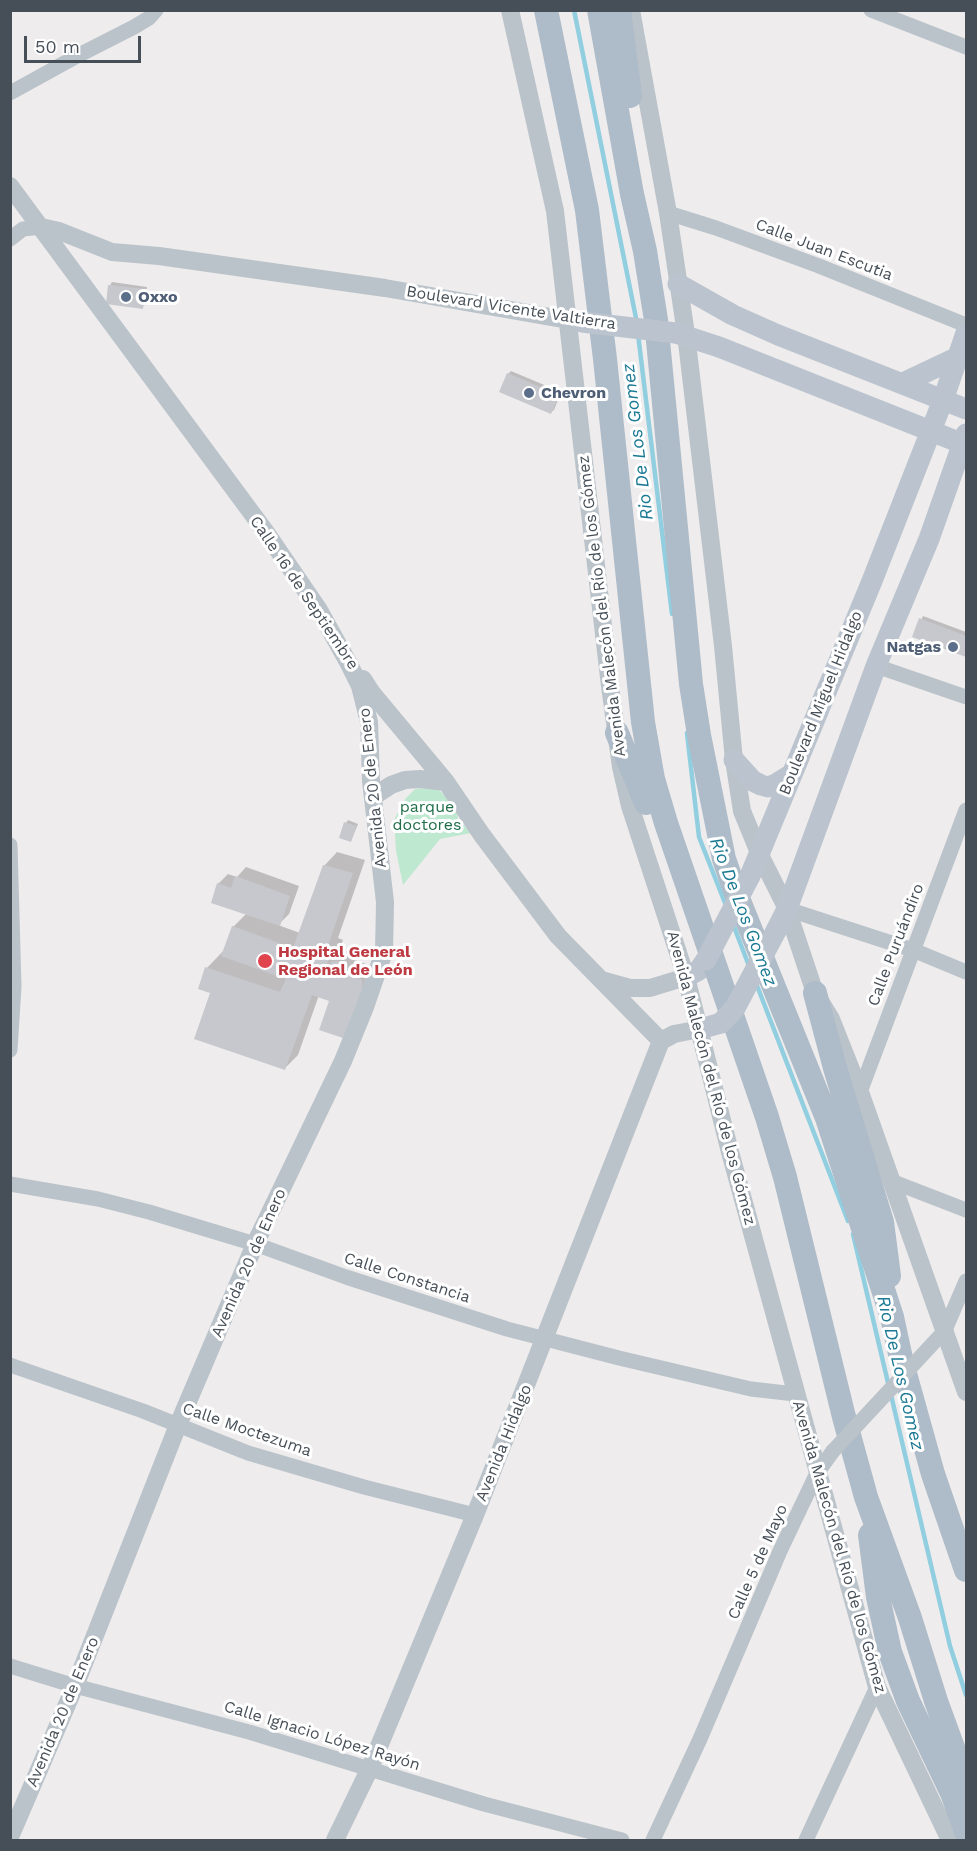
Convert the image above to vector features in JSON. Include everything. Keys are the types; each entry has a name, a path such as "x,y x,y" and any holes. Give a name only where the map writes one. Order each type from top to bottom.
{"main road":[{"path":"532,10 550,83 569,120"},
{"name":"Avenida Malecón del Río de los Gómez","path":"546,10 587,210 647,750 666,823 708,953 767,1117 785,1177 844,1417 867,1497 966,1783"},
{"path":"599,10 656,320 691,684 724,860 827,1118 892,1317 902,1363 933,1474 966,1570"},
{"path":"619,10 631,105 634,149 632,194"},
{"path":"678,284 733,315 778,335 966,410"},
{"path":"719,346 716,337 718,329 733,315"},
{"name":"Boulevard Vicente Valtierra","path":"575,321 681,333 719,346 930,431 965,441"},
{"name":"Boulevard Miguel Hidalgo","path":"686,977 699,970 750,876 872,581 966,333"},
{"path":"903,383 958,357"},
{"path":"700,1029 721,1023 735,1008 787,909 876,666 958,476 965,441"},
{"path":"617,733 645,800 679,895 708,953"},
{"path":"734,760 753,781 768,787 792,774"},
{"path":"815,993 835,1068 882,1221 892,1317"},
{"path":"919,1419 966,1524"},
{"path":"867,1497 872,1557 890,1652 908,1701 952,1793 966,1831"}],"street":[{"path":"10,93 134,27 149,18 156,10"},
{"name":"Avenida Malecón del Río de los Gómez","path":"510,10 540,139 575,321 617,733 621,767 630,806 686,977 795,1394 877,1687 950,1840"},
{"path":"631,10 668,213 678,284 681,333 723,646 734,760 742,811 759,855 787,909 815,993 831,1019 860,1092 942,1334 966,1392"},
{"path":"871,10 966,47"},
{"name":"Calle 16 de Septiembre","path":"10,186 265,531 318,610 354,673 361,676 372,693 446,782 482,835 558,936 661,1041"},
{"name":"Calle Juan Escutia","path":"668,213 819,266 966,325"},
{"path":"10,239 23,229 41,227"},
{"name":"Boulevard Vicente Valtierra","path":"41,227 60,231 112,252 159,256 385,288 575,321"},
{"path":"876,666 966,697"},
{"name":"Avenida 20 de Enero","path":"10,1837 75,1686 178,1425 255,1244 343,1061 377,977 384,952 385,902 373,797 369,722 364,698 354,673"},
{"path":"373,797 391,785 405,780 446,782"},
{"name":"Calle Puruándiro","path":"860,1092 966,810"},
{"path":"10,845 14,987 10,1050"},
{"path":"787,909 913,950 966,972"},
{"name":"Boulevard Miguel Hidalgo","path":"599,980 630,988 650,988 686,977"},
{"path":"661,1041 674,1034 700,1029"},
{"name":"Avenida Hidalgo","path":"334,1840 370,1768 475,1515 546,1338 650,1064 661,1041"},
{"path":"891,1181 966,1210"},
{"name":"Calle Constancia","path":"10,1184 115,1203 255,1244 461,1316 619,1358 713,1380 752,1389 795,1394"},
{"name":"Calle 5 de Mayo","path":"653,1840 700,1739 780,1551 817,1473 833,1450 942,1334 966,1281"},
{"name":"Calle Moctezuma","path":"10,1365 178,1425 248,1453 364,1487 475,1515"},
{"name":"Calle Ignacio López Rayón","path":"10,1666 75,1686 249,1732 484,1803 622,1840"},
{"path":"806,1840 877,1687"}],"green space":[{"name":"parque doctores","path":"415,789 439,790 445,796 456,811 458,819 471,833 440,839 403,885 396,851 394,820 406,798"}],"building":[{"name":"Oxxo","path":"108,285 145,289 143,309 106,304"},
{"name":"Chevron","path":"507,373 559,395 551,414 499,392"},
{"name":"Natgas","path":"919,618 966,636 966,657 912,637"},
{"path":"344,822 356,826 351,842 339,838"},
{"path":"323,865 353,873 326,951 331,953 327,964 330,965 331,962 337,961 340,965 338,972 362,980 362,1003 346,1039 319,1030 329,1001 312,995 285,1070 194,1039 210,993 198,989 205,967 280,992 286,979 221,956 232,926 293,948"},
{"path":"235,876 290,896 280,926 211,903 217,883 231,888"}],"waterway":[{"name":"Rio De Los Gomez","path":"574,10 637,323"},
{"name":"Rio De Los Gomez","path":"638,334 672,614"},
{"name":"Rio De Los Gomez","path":"687,733 699,837 727,908"},
{"name":"Rio De Los Gomez","path":"733,924 749,966"},
{"name":"Rio De Los Gomez","path":"756,983 848,1221"},
{"name":"Rio De Los Gomez","path":"853,1234 889,1387"},
{"name":"Rio De Los Gomez","path":"891,1395 950,1646 966,1695"}],"place":[{"name":"Oxxo","path":"126,297"},
{"name":"Chevron","path":"529,393"},
{"name":"Natgas","path":"953,647"},
{"name":"Hospital General Regional de León","path":"265,961"}]}
